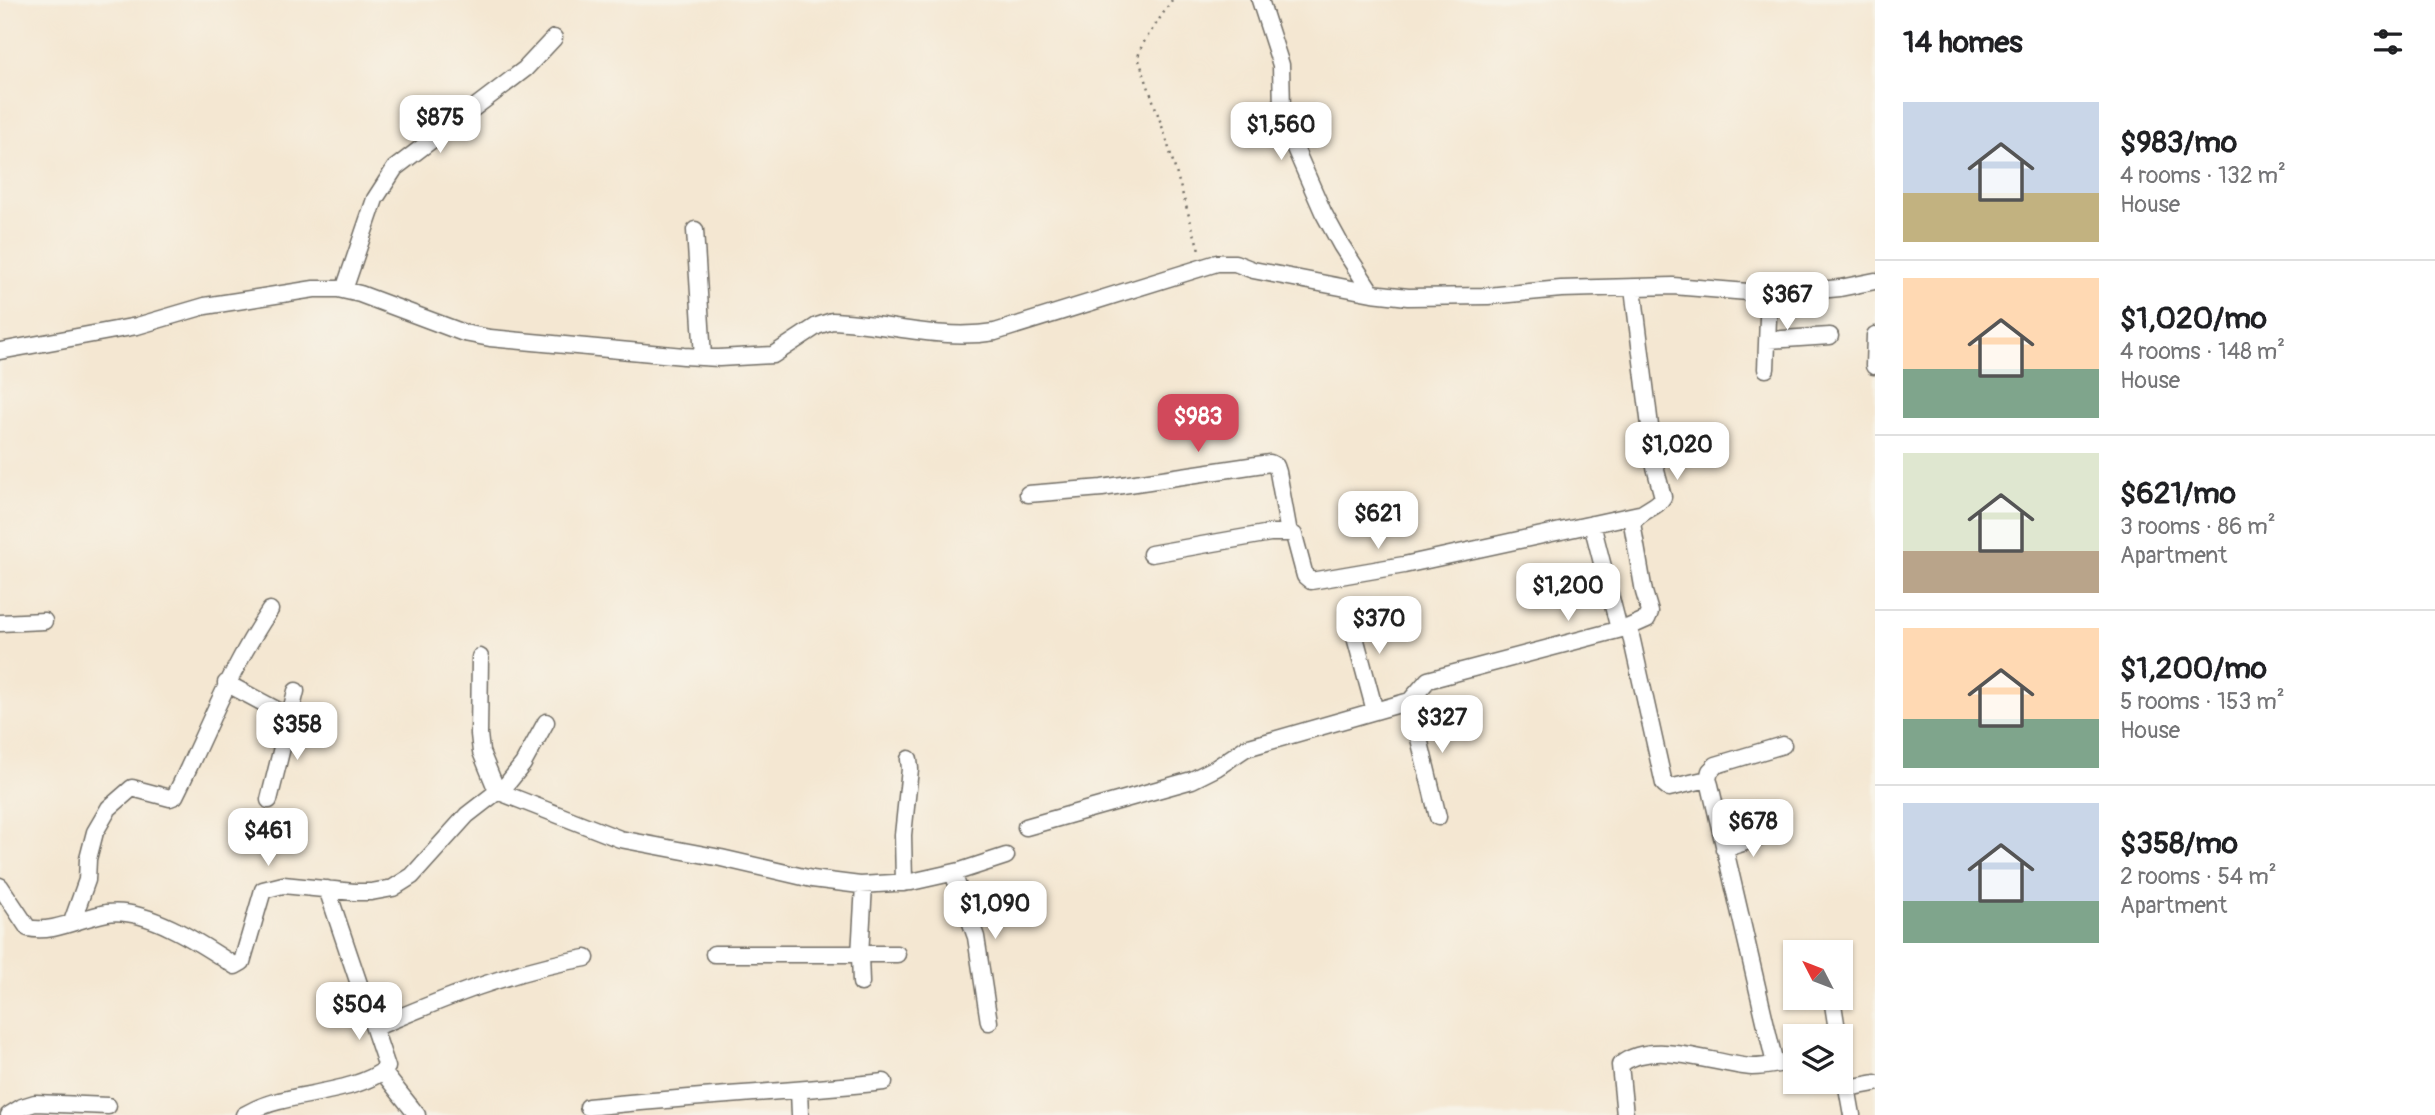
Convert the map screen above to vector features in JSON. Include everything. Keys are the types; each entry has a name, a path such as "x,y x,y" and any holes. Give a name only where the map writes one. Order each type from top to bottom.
{"street":[{"path":"1260,0 1281,65 1282,110 1287,130 1340,245 1372,293"},
{"path":"344,290 375,199 395,168 525,69 554,38"},
{"path":"695,230 703,357"},
{"path":"0,351 137,326 205,306 314,289 344,290 464,333 489,338 703,357 774,355 817,326 832,321 927,334 958,336 995,332 1217,262 1235,263 1253,270 1372,293 1408,297 1488,296 1561,289 1673,286 1769,293 1840,288 1875,281"},
{"path":"1151,554 1270,533 1289,533 1294,535 1305,576 1311,581 1404,565 1639,514 1659,503 1662,497 1655,467 1633,288"},
{"path":"1766,369 1769,293"},
{"path":"1874,366 1875,335"},
{"path":"1768,340 1830,336"},
{"path":"1028,494 1102,488 1270,463 1276,466 1278,472 1289,533"},
{"path":"1026,827 1192,780 1216,768 1245,748 1410,701 1428,680 1624,628 1647,619 1650,611 1632,523 1639,514"},
{"path":"1592,524 1624,628 1664,784 1668,789 1708,779"},
{"path":"72,922 88,880 89,851 101,819 108,808 132,788 170,798 175,796 226,683 270,610"},
{"path":"1348,611 1375,711"},
{"path":"0,624 44,621"},
{"path":"480,657 481,752 497,791 620,839 812,879 864,885 904,883 953,873 1006,856"},
{"path":"226,683 288,716"},
{"path":"269,800 296,691"},
{"path":"1410,701 1438,817"},
{"path":"1,891 28,928 35,930 108,912 136,916 172,927 235,966 242,962 263,890 283,884 371,892 393,888 412,876 467,815 507,784 523,764 546,722"},
{"path":"1775,1064 1708,779 1710,771 1716,765 1783,745"},
{"path":"904,883 903,835 909,759"},
{"path":"1724,849 1772,834"},
{"path":"953,873 976,937 989,1022"},
{"path":"861,983 864,885"},
{"path":"244,1115 277,1101 360,1082 387,1067 327,889"},
{"path":"714,954 897,954"},
{"path":"374,1028 483,986 586,958"},
{"path":"1625,1115 1620,1065 1626,1060 1666,1053 1755,1067 1783,1063"},
{"path":"382,1071 417,1115"},
{"path":"588,1107 884,1082"},
{"path":"1853,1087 1875,1083"},
{"path":"799,1091 800,1115"},
{"path":"1849,1094 1852,1115"},
{"path":"9,1115 35,1103 76,1110 108,1106"}],"path":[{"path":"1172,0 1142,45 1138,57 1181,185 1203,266"}]}
